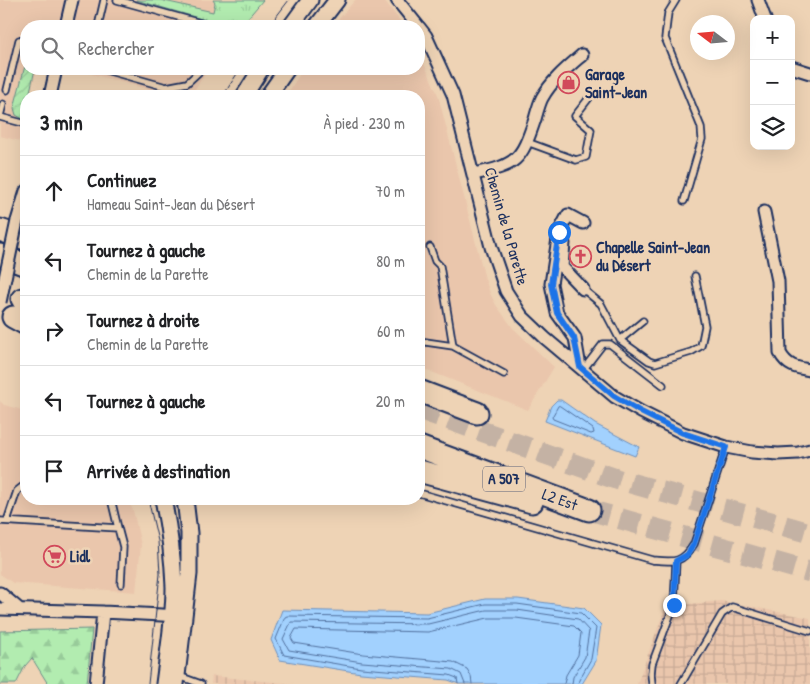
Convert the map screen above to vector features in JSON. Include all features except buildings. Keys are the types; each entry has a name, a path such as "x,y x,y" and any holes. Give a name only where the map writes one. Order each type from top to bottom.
{"highway":[{"path":"0,255 20,263"},
{"path":"425,393 477,413"},
{"name":"L2 Est","path":"425,450 589,510 546,506 425,473"}],"street":[{"path":"67,20 72,0"},
{"path":"295,20 310,0"},
{"path":"321,20 336,0"},
{"name":"Chemin de la Parette","path":"397,0 413,20"},
{"path":"758,0 764,15"},
{"name":"Chemin de la Parette","path":"425,35 453,95 492,247 506,291 526,320 614,396 683,433 726,447 752,452 778,454 810,450"},
{"path":"474,174 500,168 519,157 527,142 541,99 555,79 582,55"},
{"path":"795,68 810,74"},
{"path":"51,90 55,75"},
{"path":"248,90 258,75"},
{"path":"272,90 283,75"},
{"path":"17,309 14,230 20,210"},
{"path":"764,212 778,281 780,353 790,366 810,370"},
{"path":"582,369 574,338 557,313 551,284 559,232 568,215 583,222"},
{"path":"559,232 564,243 562,267 583,289"},
{"path":"164,505 171,540 174,587 179,616 176,680"},
{"path":"164,684 189,574 189,534 186,505"},
{"path":"0,593 20,609"},
{"path":"0,609 179,616"},
{"path":"96,684 103,612"}],"lane":[{"path":"99,20 104,0"},
{"path":"117,0 190,20"},
{"path":"676,0 668,13 665,38 701,127 702,139 684,201"},
{"path":"7,90 20,40"},
{"path":"123,75 166,87 187,83 196,75"},
{"path":"527,142 576,160 586,158 591,130 574,116 589,98"},
{"path":"3,104 0,117 20,122"},
{"path":"430,248 435,261 440,266 453,346"},
{"path":"583,289 601,304 620,340 649,361 655,363 692,352 701,346 705,326 695,276"},
{"path":"620,340 643,321"},
{"path":"425,342 453,346 504,374"},
{"path":"582,369 603,344 610,344 663,385"},
{"path":"425,495 652,560 676,561 687,555 694,544 726,447"},
{"path":"20,489 17,491 3,521 118,528"},
{"path":"113,505 123,547 121,584"},
{"path":"652,684 650,674 652,664 674,605 676,561"},
{"path":"681,684 722,614 732,607 810,631"},
{"path":"176,680 201,684"}],"shaded area":[{"path":"0,0 256,0 242,20 20,20 20,75 35,75 32,90 20,90 20,141 0,136"},
{"path":"355,0 384,0 399,20 338,20"},
{"path":"425,66 438,95 490,293 496,305 513,328 554,367 528,410 425,369 425,90 290,90 299,75 425,75"},
{"path":"95,75 205,75 194,90 151,90"},
{"path":"0,401 4,405 20,409 20,505 130,505 141,545 136,592 13,583 0,574"},
{"path":"721,601 810,618 810,684 637,684 667,603 678,605"},
{"path":"212,676 293,684 211,684"}],"green space":[{"path":"136,0 160,0 213,12 215,3 213,0 263,0 246,20 205,20"},
{"path":"23,75 34,75 30,90 20,90 20,117 16,115 14,108"},
{"path":"92,629 87,684 48,684 32,658 25,666 16,684 0,684 0,631"}],"water":[{"path":"557,400 561,400 595,424 639,447 635,456 545,421 551,406"},
{"path":"485,599 518,599 584,608 601,625 596,661 582,684 459,684 448,680 361,673 280,660 271,640 282,610 427,613"}],"tunnel":[{"path":"425,411 616,479 810,533"},
{"path":"589,510 810,572"}],"tram line":[{"path":"274,20 289,0"},
{"path":"227,90 236,75"},
{"path":"148,684 160,574 158,541 149,505"}],"place":[{"name":"Garage Saint-Jean","path":"569,83"},
{"name":"Chapelle Saint-Jean du Désert","path":"580,256"},
{"name":"Lidl","path":"54,556"}],"route":[{"path":"559,232 551,284 557,313 574,338 580,367 614,396 641,412 683,433 726,447 694,544 687,555 676,561 674,605"}]}
